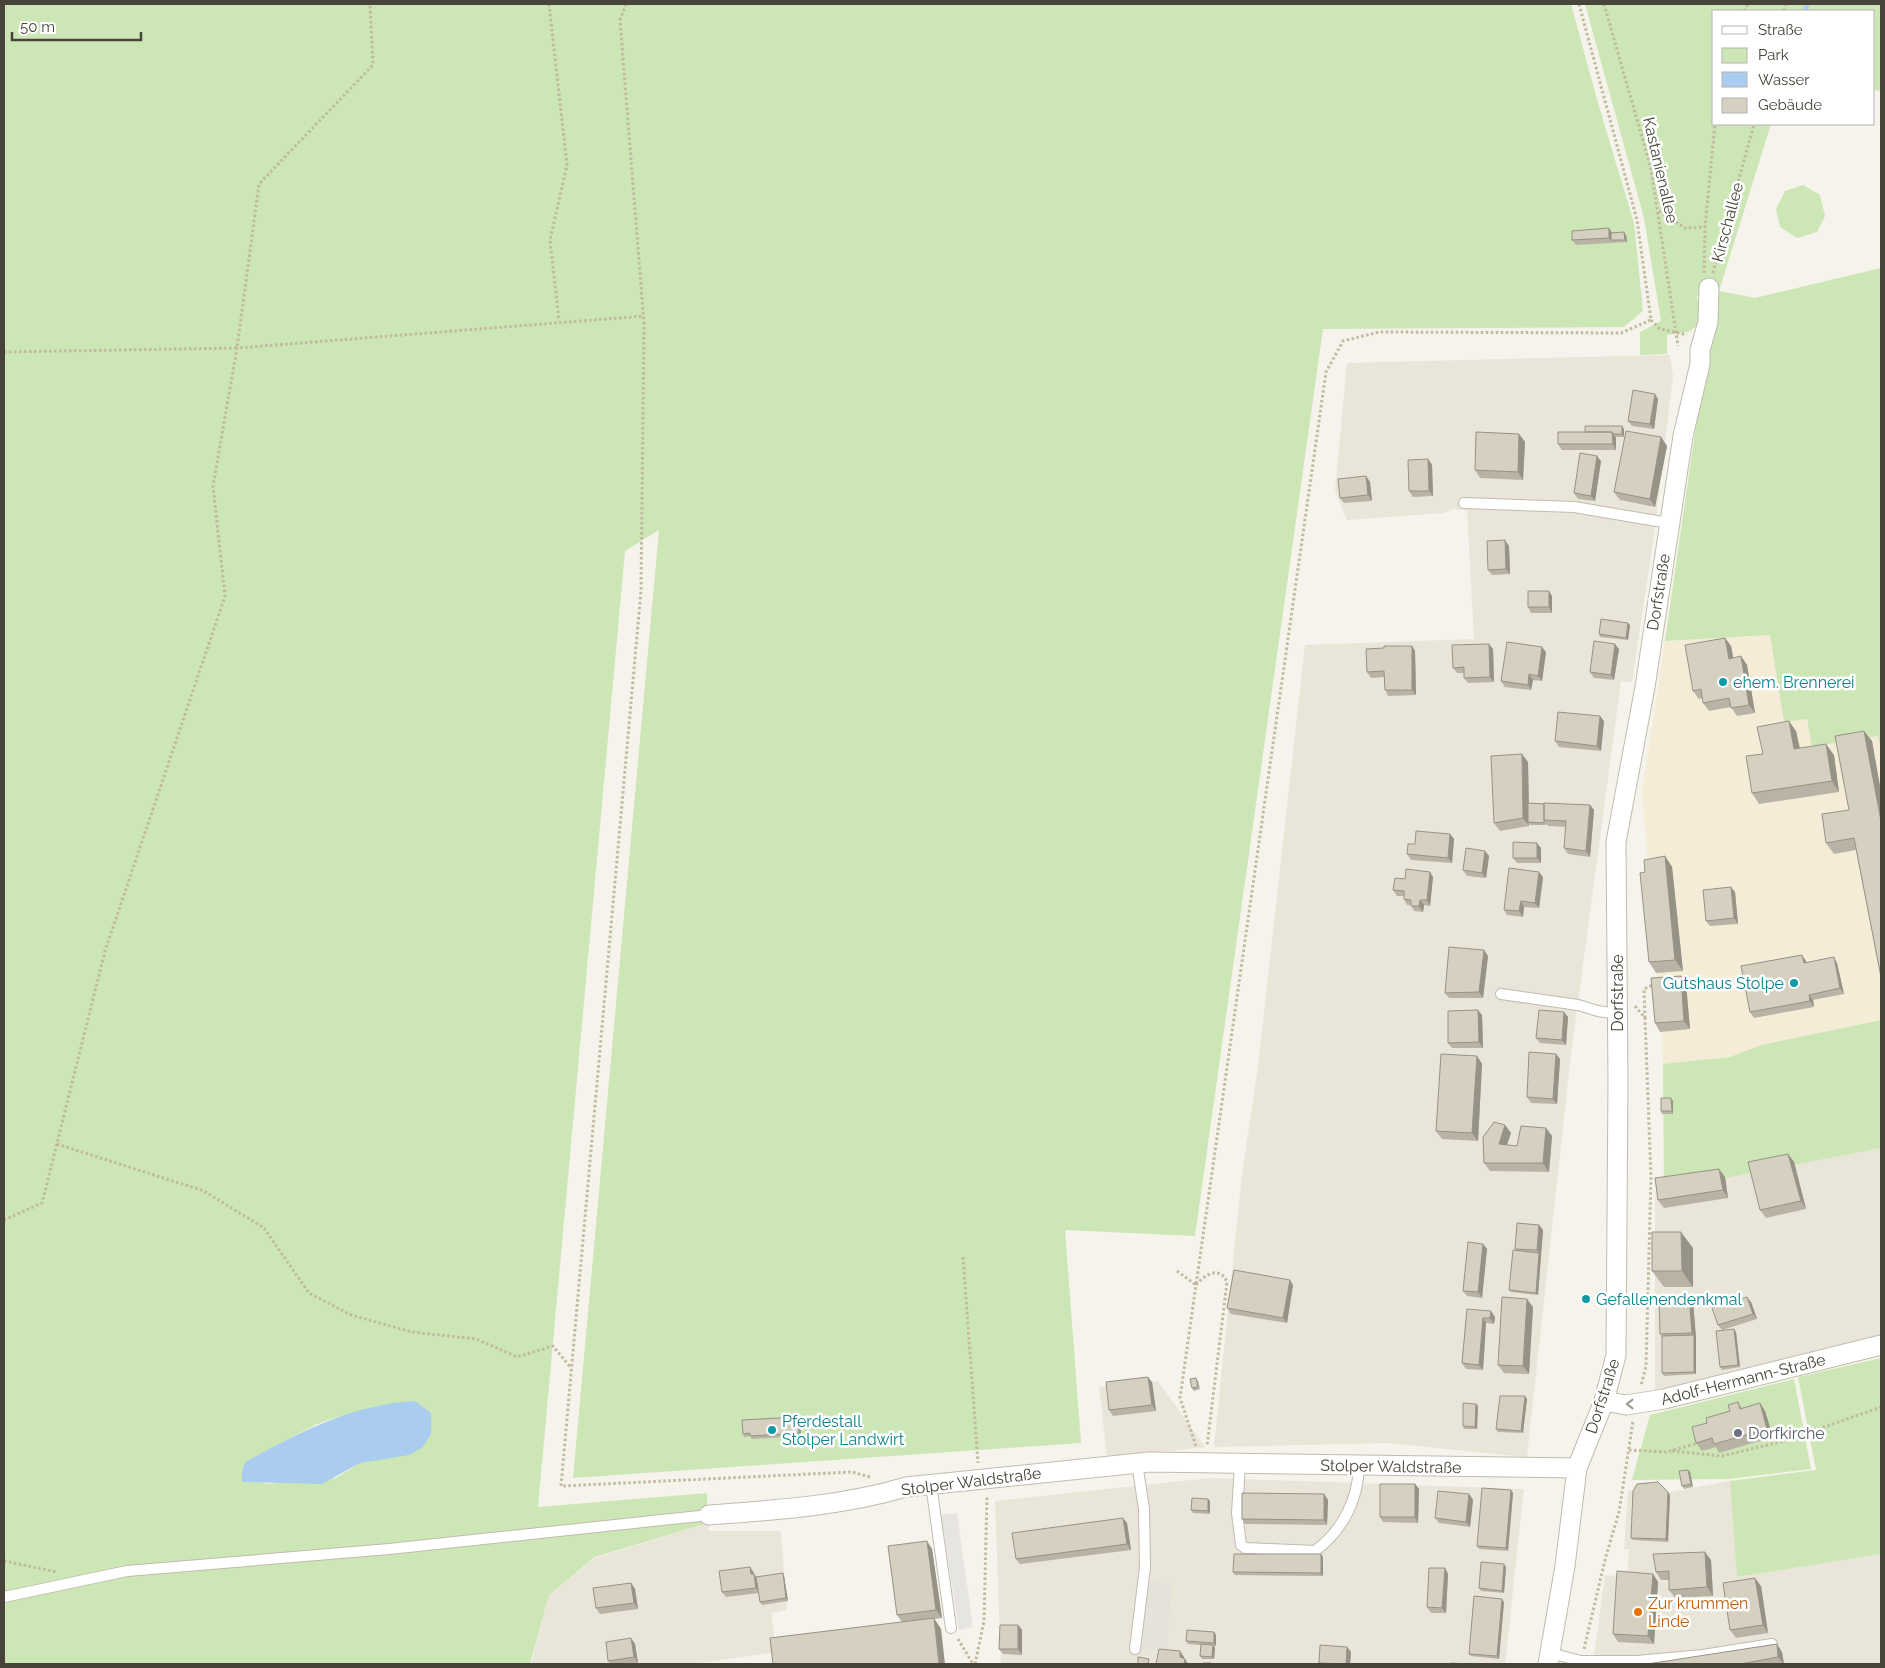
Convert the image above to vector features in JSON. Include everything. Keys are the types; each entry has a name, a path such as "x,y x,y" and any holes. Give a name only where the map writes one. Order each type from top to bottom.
{"street":[{"path":"1705,330 1709,288"},
{"name":"Dorfstraße","path":"1549,1658 1565,1566 1577,1468 1604,1401 1616,1355 1616,842 1645,688 1669,523 1705,330"},
{"name":"Adolf-Hermann-Straße","path":"1604,1401 1626,1405 1664,1399 1881,1345"},
{"name":"Stolper Waldstraße","path":"708,1514 799,1508 868,1498 906,1487 1206,1455 1240,1464 1577,1468"}],"lane":[{"path":"1464,503 1574,508 1669,523"},
{"path":"1501,994 1578,1005 1617,1014"},
{"path":"1134,1649 1145,1567 1144,1509 1137,1463"},
{"path":"1240,1464 1237,1513 1241,1544 1245,1548 1315,1551 1341,1527 1358,1483 1359,1466"},
{"path":"930,1484 951,1628"},
{"path":"4,1597 127,1571 389,1549 708,1514"},
{"path":"1549,1658 1581,1661 1637,1661 1703,1655 1772,1644"}],"path":[{"path":"4,1220 42,1203 105,951 225,596 212,486 237,348 259,184 373,65 370,4"},
{"path":"548,4 567,165 550,240 559,321"},
{"path":"626,4 620,20 644,316 641,591 561,1486 852,1472 879,1480"},
{"path":"1579,4 1637,220 1651,320 1660,329 1676,334 1705,330"},
{"name":"Kastanienallee","path":"1604,4 1651,169 1659,211 1678,346"},
{"path":"1709,288 1704,281 1705,227 1715,125"},
{"name":"Kirschallee","path":"1709,288 1754,125"},
{"path":"1659,211 1685,228 1705,227"},
{"path":"4,352 237,348 559,321 644,316"},
{"path":"1206,1455 1197,1447 1180,1398 1326,372 1343,341 1378,332 1621,334 1651,320"},
{"path":"1644,1018 1644,989 1658,983"},
{"path":"56,1144 204,1191 264,1228 309,1293 351,1315 412,1332 476,1339 517,1357 553,1346 571,1368"},
{"path":"963,1257 983,1478 984,1621 974,1664"},
{"path":"1177,1271 1196,1285"},
{"path":"1196,1285 1204,1276 1212,1273 1219,1274 1227,1282 1206,1455"},
{"path":"1672,1451 1722,1456 1784,1440 1881,1407"},
{"path":"1629,1450 1666,1452 1700,1443"},
{"path":"4,1561 61,1573"},
{"path":"951,1628 974,1664"}],"shaded area":[{"path":"1670,355 1673,376 1655,528 1632,682 1621,681 1570,1062 1527,1457 1388,1443 1214,1447 1242,1174 1258,1067 1305,645 1474,639 1467,510 1453,509 1443,513 1347,520 1335,491 1347,363"},
{"path":"1770,635 1784,722 1807,719 1812,747 1878,736 1881,751 1881,1020 1761,1045 1730,1057 1663,1064 1662,1030 1642,791 1665,641"},
{"path":"1881,1148 1881,1337 1655,1394 1655,1192"},
{"path":"1158,1381 1205,1447 1107,1458 1099,1387"},
{"path":"1210,1478 1524,1489 1505,1664 1001,1664 995,1501"},
{"path":"1730,1481 1738,1577 1881,1554 1881,1664 1593,1664 1605,1575 1627,1577 1629,1549 1624,1549 1628,1490 1671,1492"},
{"path":"957,1513 973,1627 959,1630 941,1515"},
{"path":"708,1523 709,1531 781,1531 787,1610 771,1613 776,1652 693,1664 531,1664 549,1595 595,1558"},
{"path":"1147,1582 1172,1583 1166,1651 1142,1649"}],"green space":[{"path":"4,4 1571,4 1634,223 1643,311 1624,327 1323,329 1195,1236 1065,1230 1081,1443 573,1478 659,530 625,551 538,1507 707,1493 708,1523 595,1557 549,1595 530,1664 4,1664","holes":["340,1416 377,1459 360,1463 336,1478 265,1484 245,1462 315,1425"]},
{"path":"1585,4 1881,4 1881,91 1875,90 1875,10 1712,10 1712,125 1771,125 1719,291 1755,298 1881,268 1881,751 1878,736 1812,747 1807,719 1784,722 1770,635 1665,641 1709,335 1701,295 1697,296 1701,324 1688,332 1667,335 1667,354 1640,355 1640,332 1661,321 1644,218"},
{"path":"1803,185 1820,195 1825,216 1817,232 1797,238 1780,227 1776,209 1785,191"},
{"path":"1881,1020 1881,1148 1664,1190 1663,1064 1730,1057 1761,1045"},
{"path":"1881,1358 1881,1554 1737,1577 1730,1481 1816,1470 1798,1377"},
{"path":"1794,1379 1811,1469 1729,1479 1632,1480 1650,1415"}],"water":[{"path":"415,1401 431,1413 431,1434 423,1447 409,1455 360,1463 322,1484 242,1482 245,1462 286,1440 347,1414 369,1408"}],"building":[{"path":"1609,228 1609,238 1572,240 1572,231"},
{"path":"1624,232 1625,240 1611,240 1611,233"},
{"path":"1633,390 1655,394 1650,424 1628,421"},
{"path":"1585,426 1622,426 1622,434 1585,432"},
{"path":"1626,431 1661,437 1650,499 1614,492"},
{"path":"1476,432 1519,434 1518,472 1475,470"},
{"path":"1558,432 1612,432 1613,444 1558,444"},
{"path":"1580,453 1597,456 1591,496 1574,493"},
{"path":"1428,459 1429,491 1409,491 1408,460"},
{"path":"1366,476 1368,495 1340,498 1338,479"},
{"path":"1505,540 1506,569 1488,570 1487,541"},
{"path":"1528,591 1549,591 1549,607 1528,607"},
{"path":"1601,619 1628,623 1626,638 1599,634"},
{"name":"ehem. Brennerei","path":"1725,638 1729,659 1741,656 1749,705 1731,708 1729,698 1703,703 1701,689 1693,691 1685,645"},
{"path":"1594,641 1615,644 1611,675 1590,672"},
{"path":"1507,642 1542,647 1538,676 1529,674 1528,685 1501,681"},
{"path":"1489,644 1490,677 1464,678 1464,667 1453,668 1452,645"},
{"path":"1384,646 1412,646 1412,690 1385,690 1384,671 1367,672 1366,649 1384,648"},
{"path":"1558,712 1600,716 1597,746 1555,741"},
{"path":"1789,721 1794,749 1826,744 1832,781 1752,793 1746,756 1763,754 1757,727"},
{"path":"1864,731 1881,821 1881,977 1854,838 1826,843 1822,814 1849,810 1835,736"},
{"path":"1522,754 1523,818 1494,823 1491,756"},
{"path":"1528,803 1544,804 1544,823 1528,822"},
{"path":"1544,803 1590,805 1586,851 1564,848 1566,821 1544,820"},
{"path":"1416,831 1450,834 1448,858 1407,854 1408,844 1415,844"},
{"path":"1513,842 1537,843 1537,858 1513,858"},
{"path":"1466,848 1485,851 1482,873 1463,870"},
{"path":"1665,856 1675,960 1649,962 1640,873 1645,872 1644,860"},
{"path":"1509,868 1539,872 1535,903 1521,901 1519,911 1504,910"},
{"path":"1406,869 1430,872 1427,900 1420,900 1419,906 1411,906 1411,900 1404,899 1404,891 1393,890 1395,878 1405,879"},
{"path":"1731,887 1734,918 1706,921 1703,890"},
{"path":"1449,947 1484,950 1479,992 1445,993"},
{"name":"Gutshaus Stolpe","path":"1802,955 1804,963 1834,957 1840,988 1809,995 1810,1001 1750,1012 1741,966"},
{"path":"1681,976 1684,1021 1655,1023 1651,978"},
{"path":"1478,1010 1479,1042 1448,1043 1448,1011"},
{"path":"1539,1010 1564,1012 1562,1040 1536,1038"},
{"path":"1529,1052 1556,1054 1553,1099 1527,1097"},
{"path":"1441,1054 1477,1056 1472,1133 1436,1131"},
{"path":"1661,1098 1671,1098 1672,1111 1661,1111"},
{"path":"1494,1122 1505,1125 1499,1144 1517,1146 1521,1126 1546,1128 1543,1163 1484,1163 1483,1137"},
{"path":"1788,1154 1801,1201 1760,1210 1748,1162"},
{"path":"1719,1169 1723,1190 1658,1200 1655,1178"},
{"path":"1517,1223 1539,1225 1537,1250 1515,1249"},
{"path":"1652,1232 1681,1232 1682,1271 1652,1271"},
{"path":"1468,1242 1483,1244 1478,1292 1463,1291"},
{"path":"1513,1250 1539,1253 1536,1293 1509,1290"},
{"path":"1234,1270 1290,1280 1283,1318 1227,1308"},
{"path":"1689,1296 1692,1333 1660,1334 1659,1299"},
{"path":"1502,1297 1527,1299 1523,1366 1498,1365"},
{"path":"1747,1297 1753,1314 1718,1325 1712,1308"},
{"path":"1467,1309 1491,1311 1490,1318 1483,1318 1479,1365 1462,1363"},
{"path":"1734,1329 1738,1365 1720,1367 1716,1331"},
{"path":"1694,1335 1694,1372 1662,1373 1662,1336"},
{"path":"1148,1377 1152,1405 1109,1410 1106,1382"},
{"path":"1196,1378 1198,1387 1192,1388 1190,1379"},
{"path":"1500,1396 1525,1396 1521,1431 1496,1429"},
{"name":"Dorfkirche","path":"1738,1402 1740,1409 1760,1403 1767,1429 1714,1444 1712,1438 1696,1443 1692,1427 1707,1423 1706,1418 1730,1411 1728,1405"},
{"path":"1463,1403 1476,1404 1475,1427 1463,1426"},
{"name":"Pferdestall Stolper Landwirt","path":"798,1417 799,1433 750,1436 750,1433 743,1434 742,1420"},
{"path":"1688,1470 1691,1484 1682,1486 1679,1471"},
{"path":"1658,1482 1668,1492 1666,1539 1631,1538 1633,1491 1637,1484"},
{"path":"1380,1484 1415,1484 1415,1517 1380,1517"},
{"path":"1482,1488 1511,1490 1506,1548 1477,1546"},
{"path":"1438,1491 1469,1494 1466,1522 1435,1518"},
{"path":"1242,1493 1324,1494 1324,1520 1242,1519"},
{"path":"1192,1498 1208,1499 1208,1511 1191,1510"},
{"path":"1123,1518 1127,1544 1016,1559 1012,1533"},
{"path":"927,1541 936,1610 897,1615 888,1546"},
{"path":"1705,1552 1707,1587 1669,1590 1669,1571 1656,1572 1653,1554"},
{"path":"1234,1554 1321,1554 1321,1573 1233,1572"},
{"path":"1481,1562 1504,1564 1502,1591 1479,1588"},
{"path":"750,1567 751,1574 754,1574 756,1588 722,1592 719,1571"},
{"path":"1429,1568 1445,1568 1442,1608 1427,1607"},
{"name":"Zur krummen Linde","path":"1617,1571 1653,1574 1648,1636 1613,1634"},
{"path":"783,1573 786,1598 760,1602 756,1577"},
{"path":"1755,1578 1763,1625 1730,1630 1723,1583"},
{"path":"631,1583 634,1603 596,1608 593,1588"},
{"path":"1474,1596 1502,1599 1497,1656 1469,1654"},
{"path":"934,1618 939,1664 773,1664 770,1638"},
{"path":"1000,1625 1018,1625 1018,1649 999,1649"},
{"path":"1187,1630 1214,1632 1214,1643 1186,1641"},
{"path":"631,1638 634,1657 608,1661 606,1642"},
{"path":"1201,1644 1213,1645 1212,1657 1200,1656"},
{"path":"1777,1644 1778,1657 1740,1664 1647,1664"},
{"path":"1320,1645 1347,1647 1346,1664 1319,1663"},
{"path":"1159,1649 1180,1651 1180,1657 1185,1659 1184,1664 1156,1664"},
{"path":"1138,1657 1149,1659 1148,1664 1138,1664"}],"waterway":[{"path":"1805,10 1807,4"}],"place":[{"name":"ehem. Brennerei","path":"1723,682"},
{"name":"Gutshaus Stolpe","path":"1794,983"},
{"name":"Gefallenendenkmal","path":"1586,1299"},
{"name":"Pferdestall Stolper Landwirt","path":"772,1430"},
{"name":"Dorfkirche","path":"1738,1433"},
{"name":"Zur krummen Linde","path":"1638,1612"}]}
